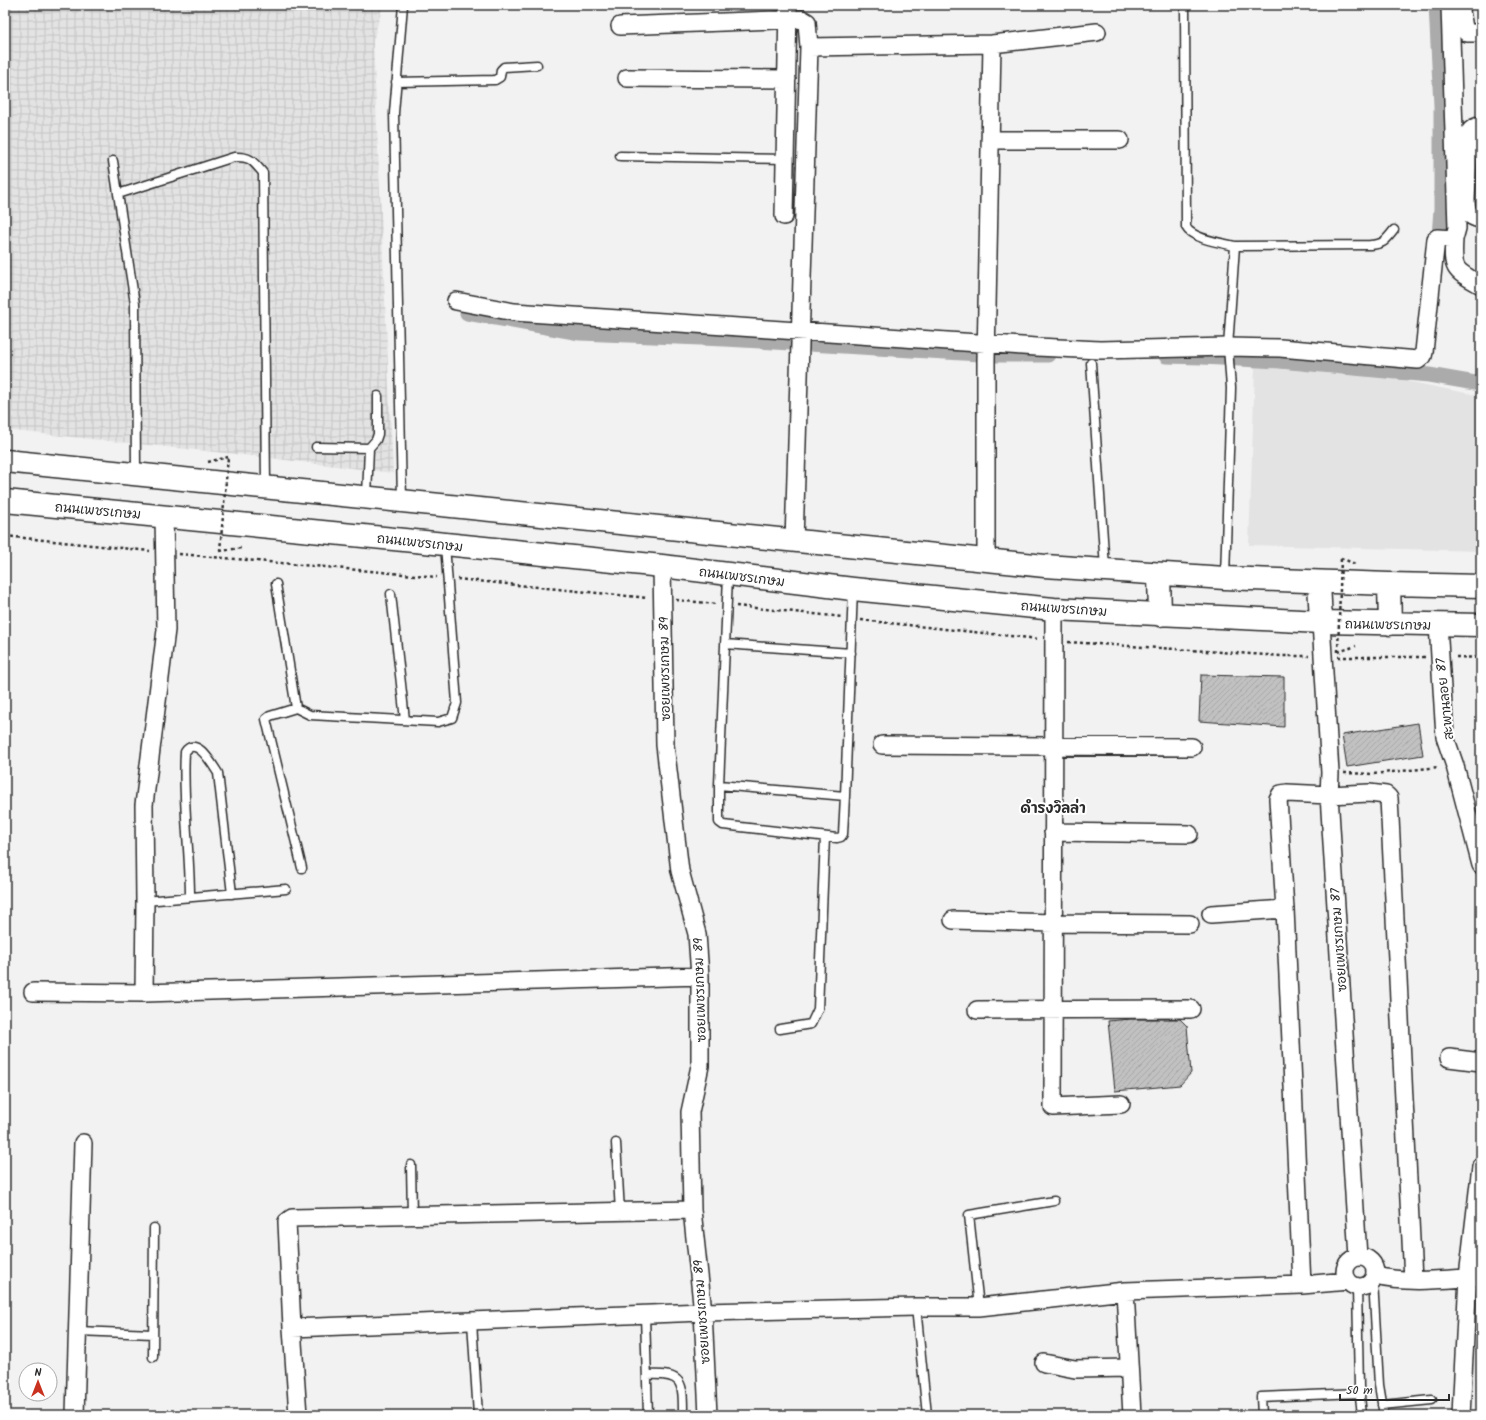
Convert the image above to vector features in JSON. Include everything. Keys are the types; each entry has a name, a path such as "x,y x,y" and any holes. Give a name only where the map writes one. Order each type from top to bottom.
{"main road":[{"path":"5,461 986,561 1105,571 1225,578 1481,586"},
{"name":"ถนนเพชรเกษม","path":"5,501 662,566 853,589 1054,609 1321,622 1481,625"},
{"path":"1159,574 1160,615"},
{"path":"1320,582 1321,622"},
{"path":"1389,584 1390,624"}],"street":[{"path":"456,301 514,312 800,337 987,350 1288,349 1418,360 1422,358 1424,352 1447,239 1457,228 1450,5"},
{"path":"1460,5 1464,28 1467,33 1481,33"},
{"path":"784,216 788,12"},
{"path":"620,26 788,12 808,22 809,47 794,542"},
{"path":"809,47 992,44 1096,32"},
{"path":"986,561 987,350 992,44"},
{"path":"627,78 787,79"},
{"path":"1481,126 1476,126 1471,129 1469,133 1466,202 1467,212 1471,216 1481,219"},
{"path":"990,140 1120,140"},
{"path":"1447,239 1454,264 1457,269 1466,277 1481,285"},
{"path":"144,993 146,901 144,805 166,630 164,516"},
{"name":"ซอยเพชรเกษม 89","path":"662,566 665,745 680,871 697,934 700,976 700,1066 690,1112 692,1210 703,1312 708,1415"},
{"path":"1054,609 1053,1107 1121,1104"},
{"name":"ซอยเพชรเกษม 87","path":"1321,622 1330,654 1329,795 1358,1257"},
{"name":"สะพานลอย 87","path":"1438,624 1444,730 1481,865"},
{"path":"882,745 1192,747"},
{"path":"1302,1285 1285,909 1278,800 1281,794 1287,793 1329,795 1369,793 1386,795 1389,798 1413,1280"},
{"path":"1053,832 1189,834"},
{"path":"1211,914 1285,909"},
{"path":"953,920 1053,923 1190,924"},
{"path":"33,992 144,993 700,976"},
{"path":"977,1010 1191,1009"},
{"path":"1449,1058 1481,1062"},
{"path":"75,1415 83,1143"},
{"path":"1461,1415 1475,1277 1481,1166"},
{"path":"298,1415 287,1222 292,1218 692,1210"},
{"path":"292,1328 703,1312 979,1307 1125,1291 1352,1284 1363,1287 1369,1284 1374,1278 1374,1266 1372,1262 1363,1257 1350,1260 1344,1273 1352,1284"},
{"path":"1374,1278 1413,1280 1475,1277"},
{"path":"1125,1291 1132,1415"},
{"path":"1044,1363 1075,1369 1129,1368"}],"lane":[{"path":"402,501 394,121 403,5"},
{"path":"1185,5 1186,227 1188,231 1199,236 1235,246 1381,244 1385,242 1394,230"},
{"path":"396,82 495,80 500,77 501,70 504,67 537,65"},
{"path":"118,194 234,157 245,156 253,161 263,173 266,487"},
{"path":"620,156 785,159"},
{"path":"113,161 135,304 136,474"},
{"path":"1225,578 1231,388 1228,349 1235,246"},
{"path":"1091,364 1105,571"},
{"path":"367,497 369,448 376,440 378,434 378,396"},
{"path":"316,447 369,448"},
{"path":"302,868 266,719 270,716 296,708 310,715 438,722 452,718 456,703 445,544"},
{"path":"728,574 718,819 723,825 837,838 841,837 843,834 846,796 853,589"},
{"path":"276,584 296,708"},
{"path":"391,594 404,720"},
{"path":"725,644 851,653"},
{"path":"190,897 190,864 184,775 185,752 193,746 207,756 218,773 232,894"},
{"path":"719,785 846,796"},
{"path":"780,1029 811,1024 818,1009 825,837"},
{"path":"146,901 286,889"},
{"path":"616,1144 620,1212"},
{"path":"411,1165 412,1215"},
{"path":"979,1307 970,1215 1054,1201"},
{"path":"153,1357 154,1228"},
{"path":"1374,1278 1378,1385 1384,1415"},
{"path":"1352,1284 1362,1415"},
{"path":"916,1307 927,1415"},
{"path":"644,1315 648,1415"},
{"path":"472,1322 478,1415"},
{"path":"77,1331 153,1334"},
{"path":"647,1375 664,1374 673,1377 680,1382 683,1415"},
{"path":"1262,1415 1261,1397 1360,1393"},
{"path":"1382,1405 1432,1400"}],"path":[{"path":"208,462 228,457 220,551 241,548"},
{"path":"5,536 165,553 727,605 1054,641 1275,655 1330,654 1481,658"},
{"path":"1330,654 1340,558 1358,565"},
{"path":"1330,654 1356,646"},
{"path":"1330,773 1373,774 1455,766"}],"shaded area":[{"path":"5,5 383,5 373,41 393,473 253,456 5,430"},
{"path":"1255,367 1391,378 1481,396 1481,551 1249,545"}],"building":[{"path":"1201,675 1284,677 1284,727 1199,721"},
{"path":"1418,723 1423,755 1347,767 1342,735"},
{"path":"1131,1019 1180,1019 1187,1026 1191,1073 1180,1085 1115,1091 1108,1021"}],"waterway":[{"path":"1436,5 1441,106 1441,209 1438,250"},
{"path":"467,313 580,333 725,339 997,355 1048,355"},
{"path":"1166,356 1279,361 1429,375 1481,384"}],"district":[{"name":"ดำรงวิลล่า","path":"1053,808"}]}
